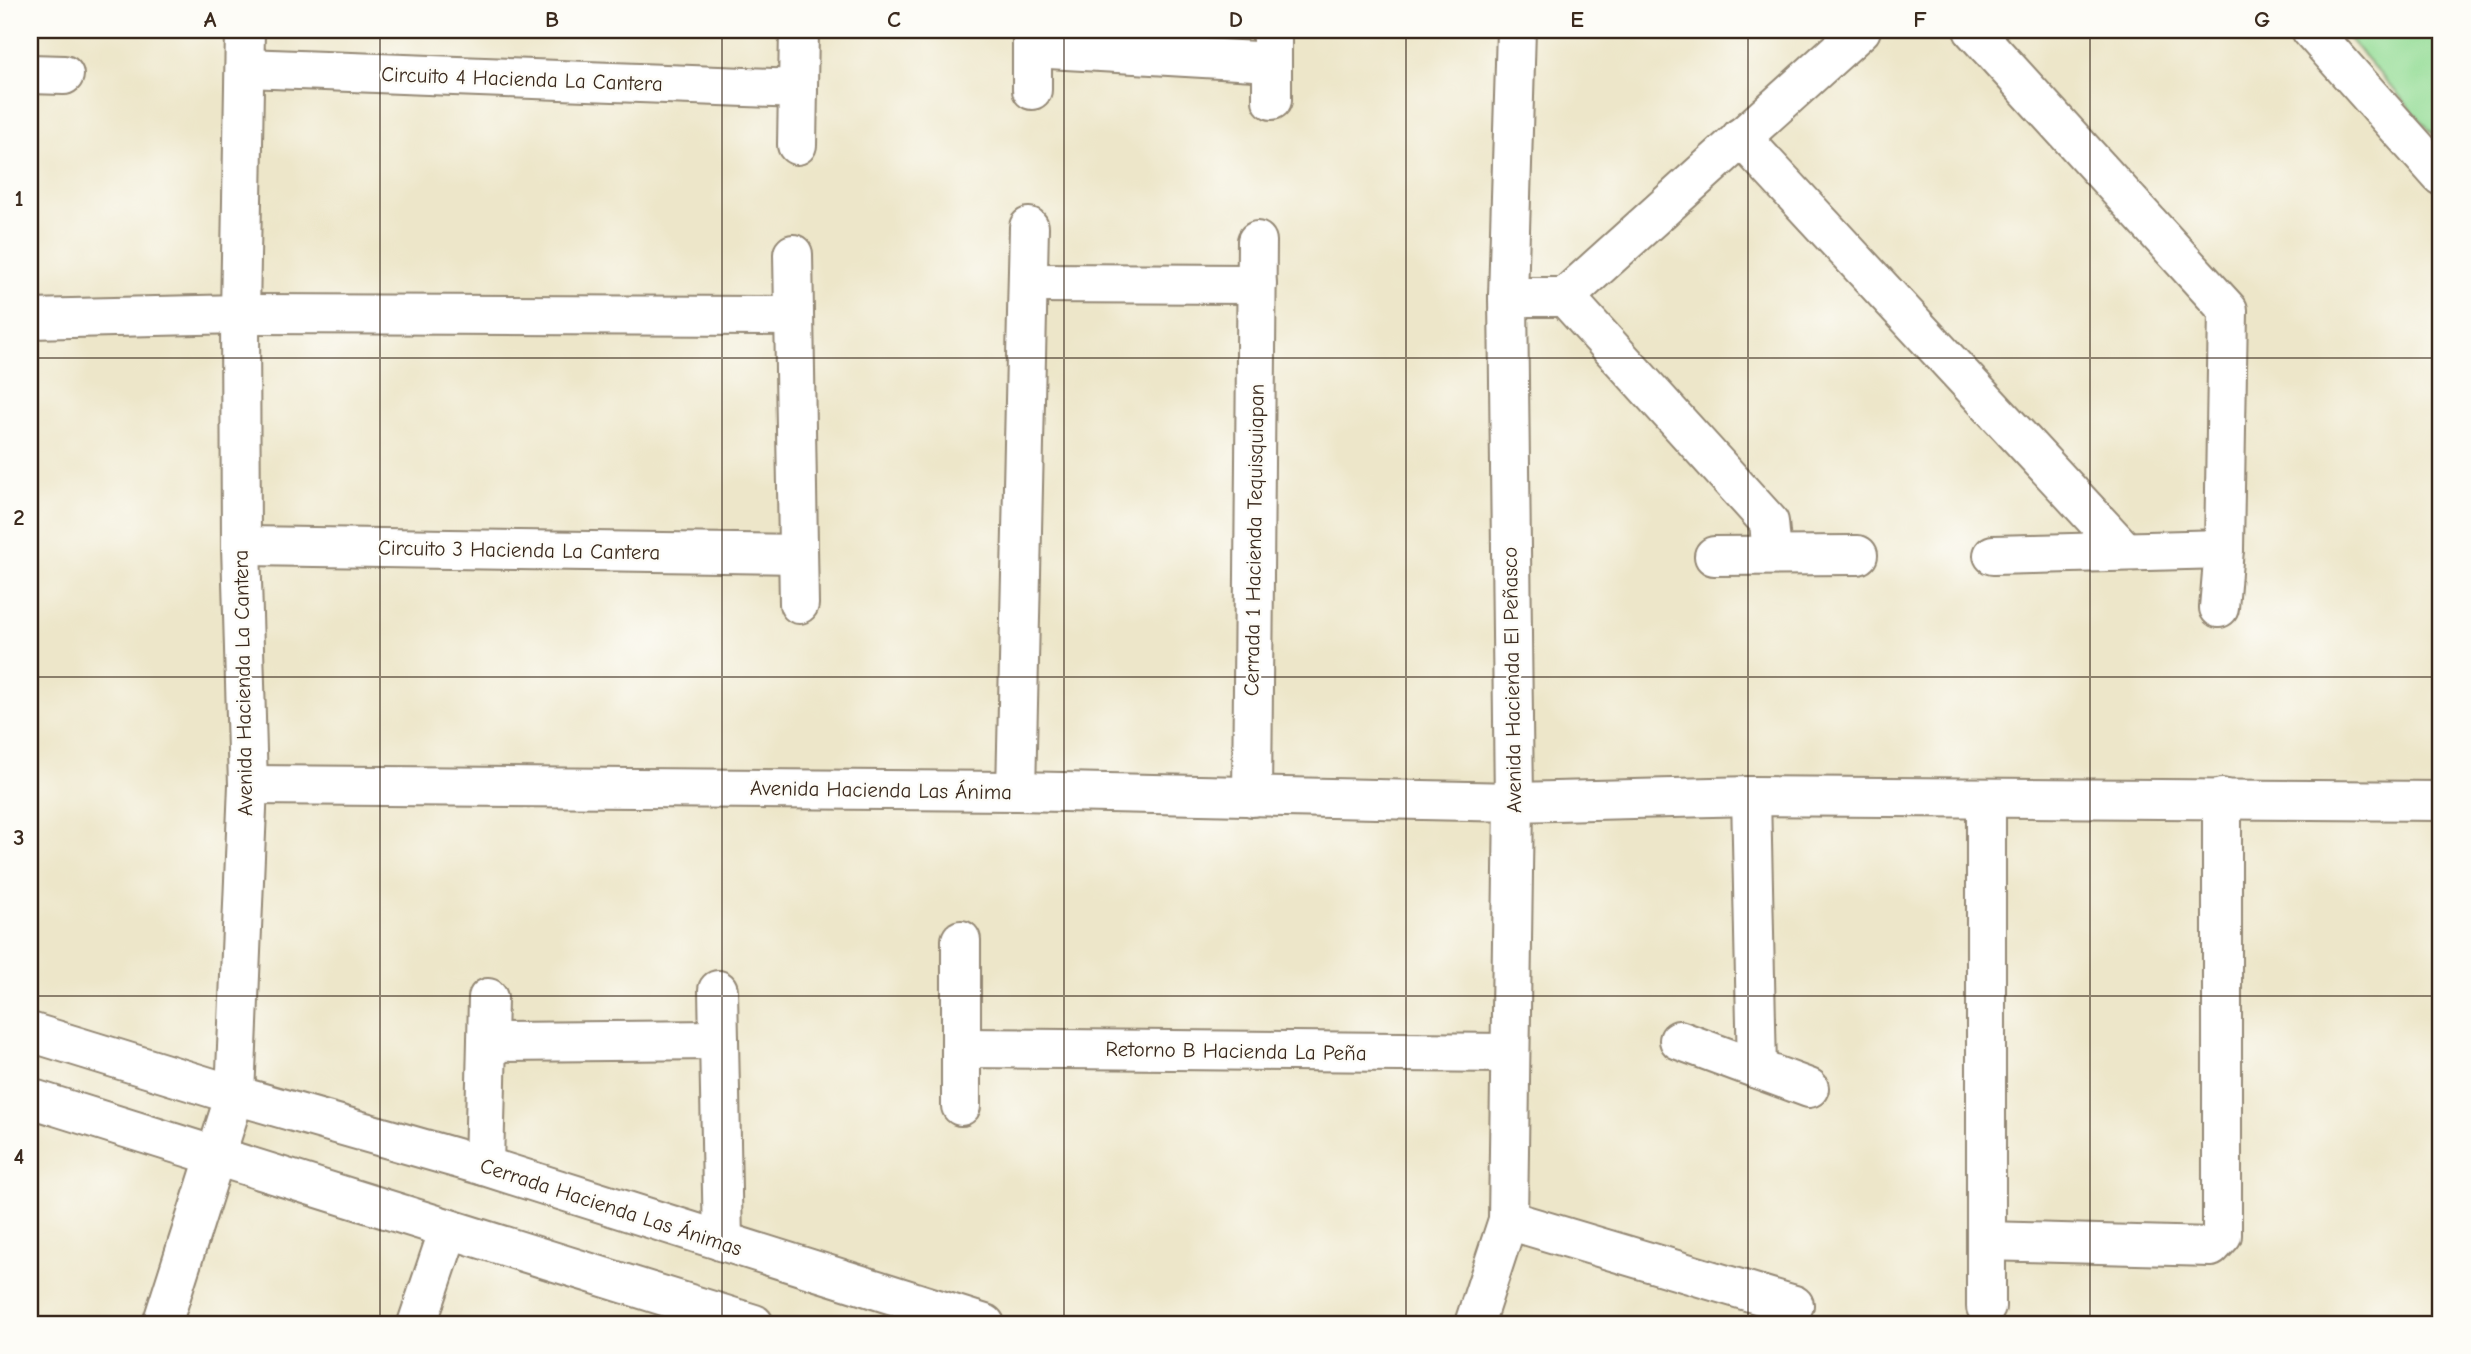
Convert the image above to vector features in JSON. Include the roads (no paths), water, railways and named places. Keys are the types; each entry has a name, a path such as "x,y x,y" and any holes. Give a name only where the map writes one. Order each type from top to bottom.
{"street":[{"name":"Avenida Hacienda La Cantera","path":"162,1324 218,1154 234,1095 248,785 241,546 240,314 245,30"},
{"path":"797,145 799,30"},
{"name":"Avenida Hacienda El Peñasco","path":"1474,1324 1508,1220 1514,802 1508,297 1516,30"},
{"path":"1508,297 1565,297 1861,30"},
{"path":"1973,30 2228,310 2224,549 2219,608"},
{"path":"2311,30 2441,176"},
{"path":"1032,90 1032,39 1272,46 1272,100"},
{"name":"Circuito 4 Hacienda La Cantera","path":"245,68 798,89"},
{"path":"1741,137 2123,550"},
{"path":"1016,791 1029,228"},
{"name":"Cerrada 1 Hacienda Tequisquiapan","path":"1252,797 1257,241"},
{"path":"793,254 799,604"},
{"path":"1028,283 1257,284"},
{"path":"1565,297 1769,522 1772,555"},
{"path":"30,319 240,314 794,316"},
{"name":"Circuito 3 Hacienda La Cantera","path":"241,546 798,554"},
{"path":"1993,555 2224,549"},
{"path":"1714,556 1858,555"},
{"name":"Avenida Hacienda Las Ánima","path":"248,785 1016,791 1514,802 1751,796 2441,800"},
{"path":"1751,796 1758,1069"},
{"path":"1986,798 1986,1307"},
{"path":"1986,1241 2211,1247 2222,1235 2222,799"},
{"path":"961,940 961,1106"},
{"path":"718,990 723,1242"},
{"path":"484,1166 488,999"},
{"name":"Cerrada Hacienda Las Ánimas","path":"30,1032 234,1095 484,1166 985,1324"},
{"path":"487,1042 719,1040"},
{"path":"1679,1040 1809,1088"},
{"name":"Retorno B Hacienda La Peña","path":"962,1048 1510,1053"},
{"path":"30,1098 218,1154 449,1229 666,1311 754,1324"},
{"path":"1508,1220 1794,1305"},
{"path":"417,1324 449,1229"}]}
